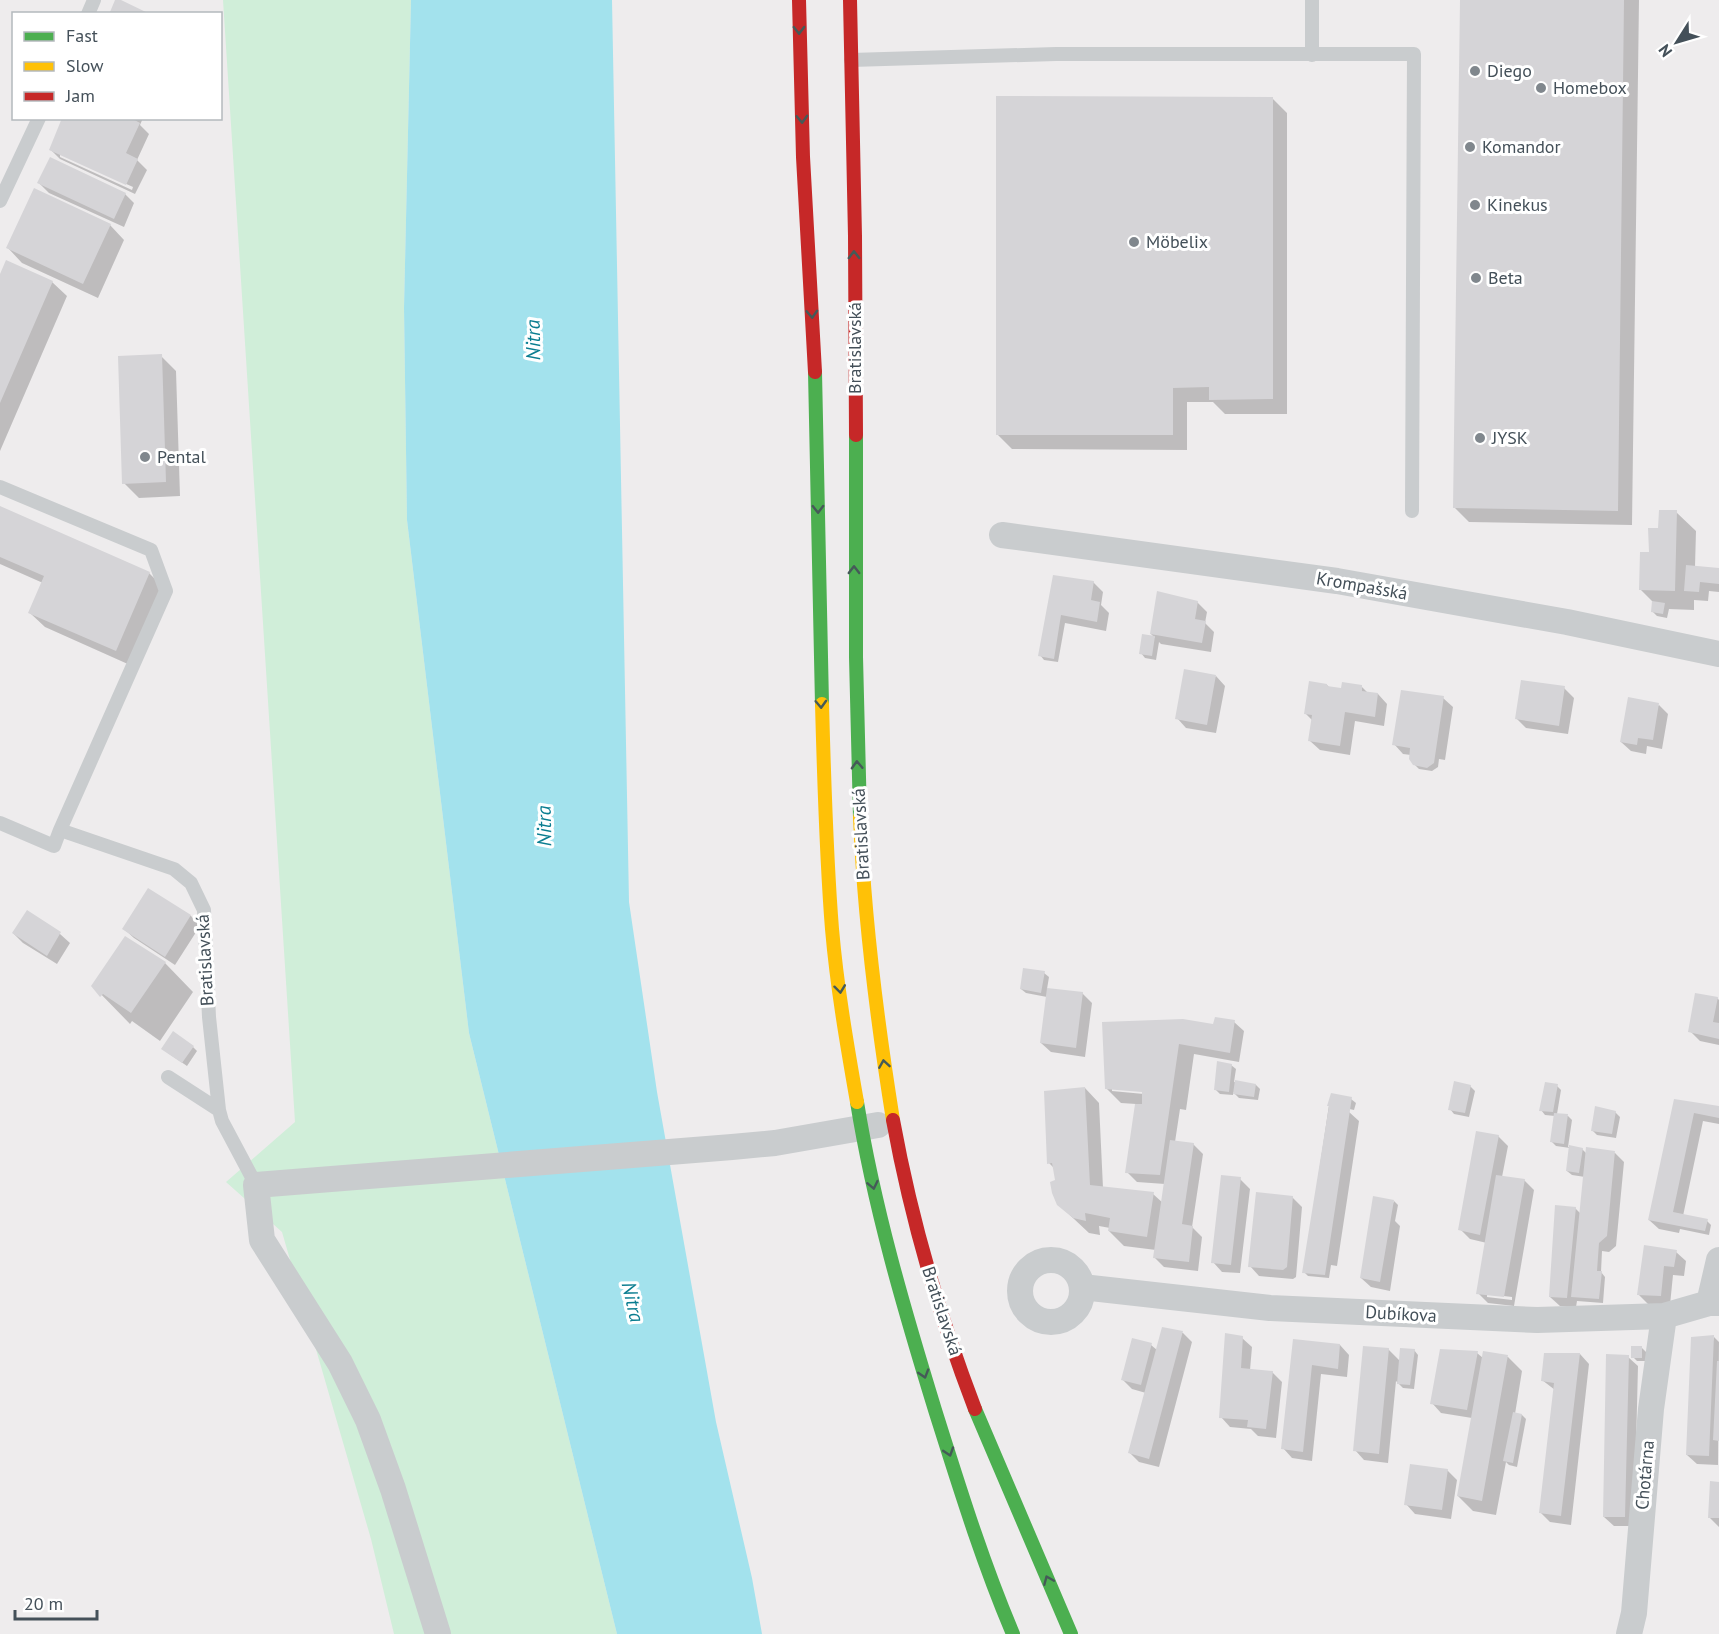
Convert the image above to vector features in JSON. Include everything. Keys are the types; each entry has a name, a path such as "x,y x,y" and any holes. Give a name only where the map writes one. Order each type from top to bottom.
{"main road":[{"name":"Bratislavská","path":"799,0 805,61 803,158 816,390 824,804 832,932 845,1033 877,1207 900,1298 960,1489 995,1591 1013,1634"},
{"name":"Bratislavská","path":"850,0 846,60 856,376 855,660 858,803 867,936 877,1024 893,1122 932,1285 966,1385 1071,1634"}],"street":[{"name":"Krompašská","path":"1002,535 1337,581 1567,622 1719,654"},
{"path":"438,1634 393,1489 368,1420 340,1363 262,1240 256,1185 775,1143 893,1122"},
{"path":"1714,1303 1719,1260"},
{"name":"Dubíkova","path":"1082,1287 1270,1308 1537,1320 1664,1316 1714,1303"},
{"name":"Chotárna","path":"1629,1634 1634,1613 1651,1409 1664,1316"}],"lane":[{"path":"1312,0 1312,55"},
{"path":"846,60 1056,54 1414,54 1412,511"},
{"path":"0,201 38,120"},
{"path":"0,487 151,550 166,591 54,846 0,823"},
{"name":"Bratislavská","path":"60,830 174,868 191,883 204,910 208,1017 219,1110 222,1121 256,1185"},
{"path":"168,1077 219,1110"}],"green space":[{"path":"223,0 411,0 404,308 407,520 469,1033 617,1634 394,1634 371,1539 282,1232 226,1182 295,1122"}],"water":[{"name":"Nitra","path":"411,0 612,0 629,902 657,1092 716,1422 752,1578 762,1634 617,1634 469,1033 407,520 404,308"}],"building":[{"path":"115,0 121,0 146,12 110,12"},
{"path":"1460,0 1624,0 1618,511 1453,508"},
{"name":"Möbelix","path":"996,96 1273,97 1273,399 1209,400 1209,387 1173,388 1173,435 996,435"},
{"path":"61,120 135,120 140,123 126,153 138,159 126,185 49,150"},
{"path":"50,157 126,193 114,219 37,183"},
{"path":"34,188 111,224 83,284 6,248"},
{"path":"6,260 53,281 0,403 0,274"},
{"path":"162,354 166,482 122,484 118,356"},
{"path":"0,506 150,572 116,651 28,613 44,576 0,557"},
{"path":"1659,510 1677,510 1675,591 1639,590 1640,552 1649,552 1648,528 1658,528"},
{"path":"1686,565 1719,568 1719,584 1700,582 1699,592 1684,591"},
{"path":"1053,575 1094,581 1091,600 1100,602 1097,622 1061,615 1054,659 1038,656"},
{"path":"1157,591 1198,601 1195,619 1206,621 1202,643 1150,634"},
{"path":"1652,601 1665,603 1663,614 1651,612"},
{"path":"1142,634 1155,636 1152,656 1139,654"},
{"path":"1184,669 1216,675 1207,725 1175,719"},
{"path":"1521,680 1565,686 1559,726 1515,719"},
{"path":"1309,681 1341,688 1342,682 1362,685 1362,691 1378,693 1375,717 1345,712 1340,746 1308,741 1312,715 1304,714"},
{"path":"1401,690 1444,696 1434,763 1427,768 1413,765 1409,759 1410,748 1392,745"},
{"path":"1628,697 1659,703 1653,740 1638,738 1637,745 1620,742"},
{"path":"148,888 191,915 165,957 122,929"},
{"path":"27,910 61,932 47,956 12,933"},
{"path":"125,936 166,962 131,1013 103,994 100,997 91,986"},
{"path":"1023,968 1045,971 1041,993 1020,989"},
{"path":"1047,988 1083,992 1076,1048 1040,1043"},
{"path":"1695,993 1718,997 1713,1022 1719,1023 1719,1039 1688,1032"},
{"path":"1215,1017 1235,1020 1230,1053 1179,1044 1160,1175 1125,1173 1135,1104 1142,1104 1142,1092 1105,1089 1102,1022 1183,1019 1213,1024"},
{"path":"173,1031 194,1046 182,1063 161,1049"},
{"path":"1217,1061 1232,1064 1229,1092 1214,1090"},
{"path":"1235,1080 1256,1084 1254,1097 1233,1094"},
{"path":"1454,1081 1471,1085 1465,1113 1448,1110"},
{"path":"1545,1082 1558,1084 1553,1112 1539,1111"},
{"path":"1085,1087 1090,1185 1154,1192 1147,1237 1108,1231 1110,1218 1085,1213 1086,1221 1073,1218 1057,1205 1052,1193 1050,1182 1055,1180 1052,1163 1047,1164 1044,1091"},
{"path":"1331,1093 1352,1097 1325,1275 1302,1273 1329,1106 1327,1106"},
{"path":"1674,1099 1719,1106 1719,1118 1694,1113 1673,1212 1708,1219 1705,1231 1648,1220"},
{"path":"1595,1106 1616,1111 1612,1134 1591,1131"},
{"path":"1554,1113 1568,1114 1564,1144 1550,1142"},
{"path":"1476,1131 1499,1135 1480,1235 1458,1230"},
{"path":"1170,1140 1194,1143 1182,1224 1193,1226 1189,1262 1153,1258"},
{"path":"1569,1145 1583,1148 1579,1173 1566,1171"},
{"path":"1586,1147 1615,1151 1607,1236 1599,1243 1597,1271 1602,1271 1599,1299 1571,1297"},
{"path":"1221,1175 1241,1177 1231,1265 1211,1263"},
{"path":"1496,1175 1525,1179 1504,1297 1476,1294"},
{"path":"1256,1192 1293,1196 1287,1267 1283,1270 1248,1267"},
{"path":"1373,1196 1394,1200 1380,1282 1360,1278"},
{"path":"1555,1205 1576,1207 1567,1298 1549,1297"},
{"path":"1644,1245 1677,1250 1674,1267 1664,1266 1661,1296 1637,1295"},
{"path":"1162,1327 1183,1331 1149,1459 1128,1453"},
{"path":"1225,1333 1243,1336 1241,1368 1273,1371 1266,1429 1247,1427 1248,1420 1219,1418"},
{"path":"1714,1335 1709,1456 1686,1455 1691,1337"},
{"path":"1132,1338 1152,1343 1141,1385 1121,1380"},
{"path":"1293,1339 1340,1344 1338,1369 1312,1365 1303,1452 1281,1449"},
{"path":"1363,1346 1389,1348 1379,1454 1353,1451"},
{"path":"1631,1346 1642,1346 1642,1358 1631,1358"},
{"path":"1400,1348 1415,1349 1410,1385 1397,1384"},
{"path":"1440,1349 1478,1351 1467,1410 1430,1404"},
{"path":"1483,1351 1508,1355 1482,1501 1457,1496"},
{"path":"1544,1353 1580,1353 1561,1516 1539,1513 1554,1383 1541,1381"},
{"path":"1606,1354 1629,1355 1625,1517 1603,1517"},
{"path":"1717,1361 1719,1361 1719,1441 1713,1440"},
{"path":"1513,1412 1522,1414 1513,1463 1503,1461"},
{"path":"1410,1464 1448,1469 1442,1510 1404,1505"},
{"path":"1710,1481 1719,1482 1719,1518 1708,1518"}],"traffic: fast":[{"path":"815,372 822,704"},
{"path":"856,435 856,657 860,817"},
{"path":"857,1102 881,1219 912,1334 971,1523 1013,1634"},
{"path":"975,1409 1071,1634"}],"traffic: slow":[{"path":"822,704 832,929 839,994 857,1102"},
{"path":"860,817 872,969 893,1120"}],"traffic: jam":[{"path":"799,0 803,157 815,372"},
{"path":"850,0 856,435"},
{"path":"893,1120 908,1194 927,1266 975,1409"}],"place":[{"name":"Diego","path":"1475,71"},
{"name":"Homebox","path":"1541,88"},
{"name":"Komandor","path":"1470,147"},
{"name":"Kinekus","path":"1475,205"},
{"name":"Möbelix","path":"1134,242"},
{"name":"Beta","path":"1476,278"},
{"name":"JYSK","path":"1480,438"},
{"name":"Pental","path":"145,457"}]}
